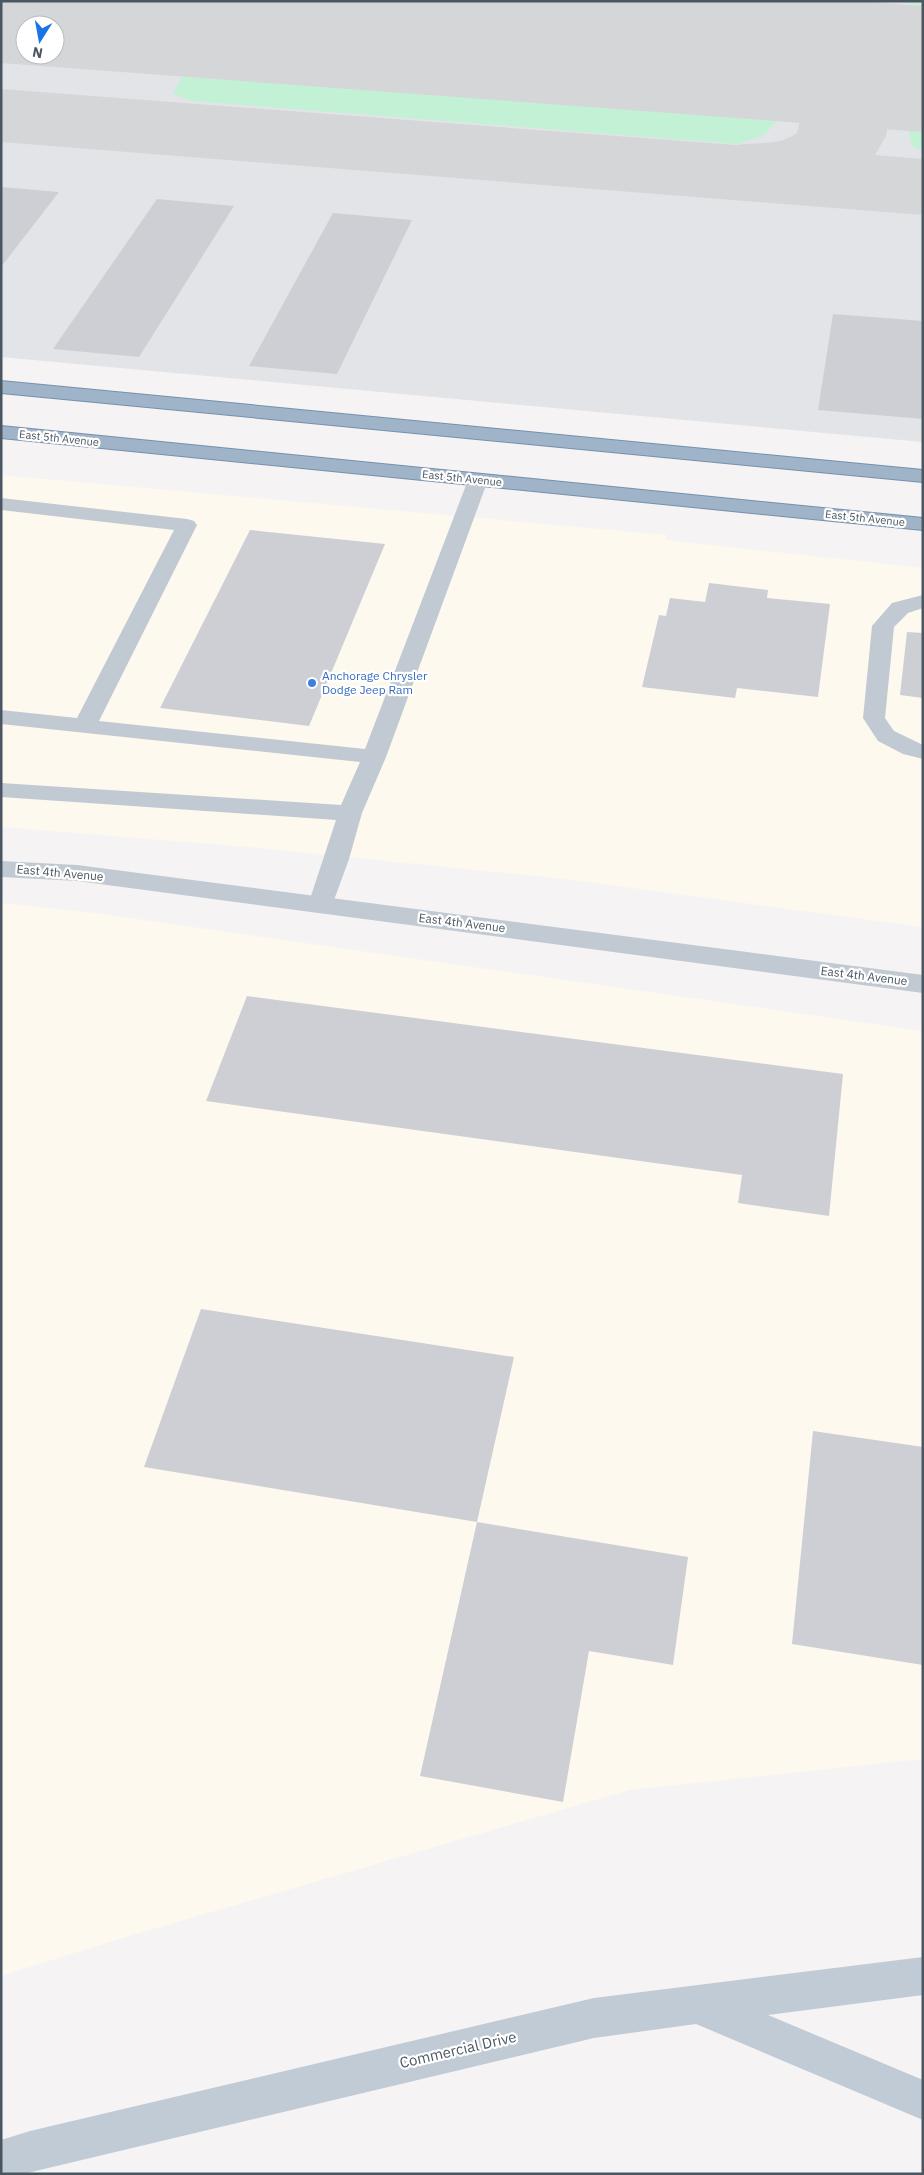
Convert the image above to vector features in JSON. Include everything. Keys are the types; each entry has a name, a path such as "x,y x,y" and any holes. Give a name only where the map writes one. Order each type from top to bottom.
{"highway":[{"path":"1,387 923,476"},
{"name":"East 5th Avenue","path":"1,432 923,524"}],"main road":[{"name":"Commercial Drive","path":"1,2161 30,2151 594,2018 923,1976"},
{"path":"698,2005 923,2100"}],"street":[{"path":"321,905 350,813 374,757 478,480"},
{"path":"1,504 186,524 85,726"},
{"path":"923,601 900,608 883,626 875,690 874,718 886,736 911,749 923,752"},
{"path":"1,717 374,757"},
{"path":"1,790 350,813"},
{"name":"East 4th Avenue","path":"1,869 77,873 923,984"}],"shaded area":[{"path":"1,1 923,1 923,442 1,357"},
{"name":"Anchorage Chrysler Dodge Jeep Ram","path":"1,475 667,535 666,540 923,568 923,927 565,879 249,847 1,827"},
{"path":"1,903 88,912 923,1031 923,1759 630,1790 126,1937 1,1976"}],"green space":[{"path":"399,1 819,1 807,21 772,29"},
{"path":"908,1 923,1 923,33 905,23"},
{"path":"248,54 735,87 770,93 783,112 765,135 738,144 192,101 173,94 184,73 208,59"},
{"path":"923,107 923,150 912,146 907,123 915,108"}],"building":[{"path":"1,187 59,192 1,267"},
{"path":"157,199 234,206 139,357 53,349"},
{"path":"333,213 412,220 337,374 249,366"},
{"path":"833,314 923,321 923,419 818,410"},
{"path":"250,530 385,544 309,726 160,708"},
{"path":"709,583 768,590 767,598 830,604 818,697 737,688 735,698 642,687 659,615 666,616 670,598 705,602"},
{"path":"907,632 923,633 923,698 900,695"},
{"path":"247,996 843,1074 829,1216 738,1203 742,1175 206,1101"},
{"path":"201,1309 514,1357 477,1522 144,1467"},
{"path":"813,1431 923,1447 923,1665 792,1644"},
{"path":"477,1522 688,1557 673,1665 589,1651 563,1802 420,1776"}],"taxiway":[{"path":"737,172 790,167 816,160 836,146 841,136 848,105 860,89 892,78 923,75"},
{"path":"1,115 923,187"}],"runway":[{"path":"1,3 923,69"}],"place":[{"name":"Anchorage Chrysler Dodge Jeep Ram","path":"312,683"}]}
